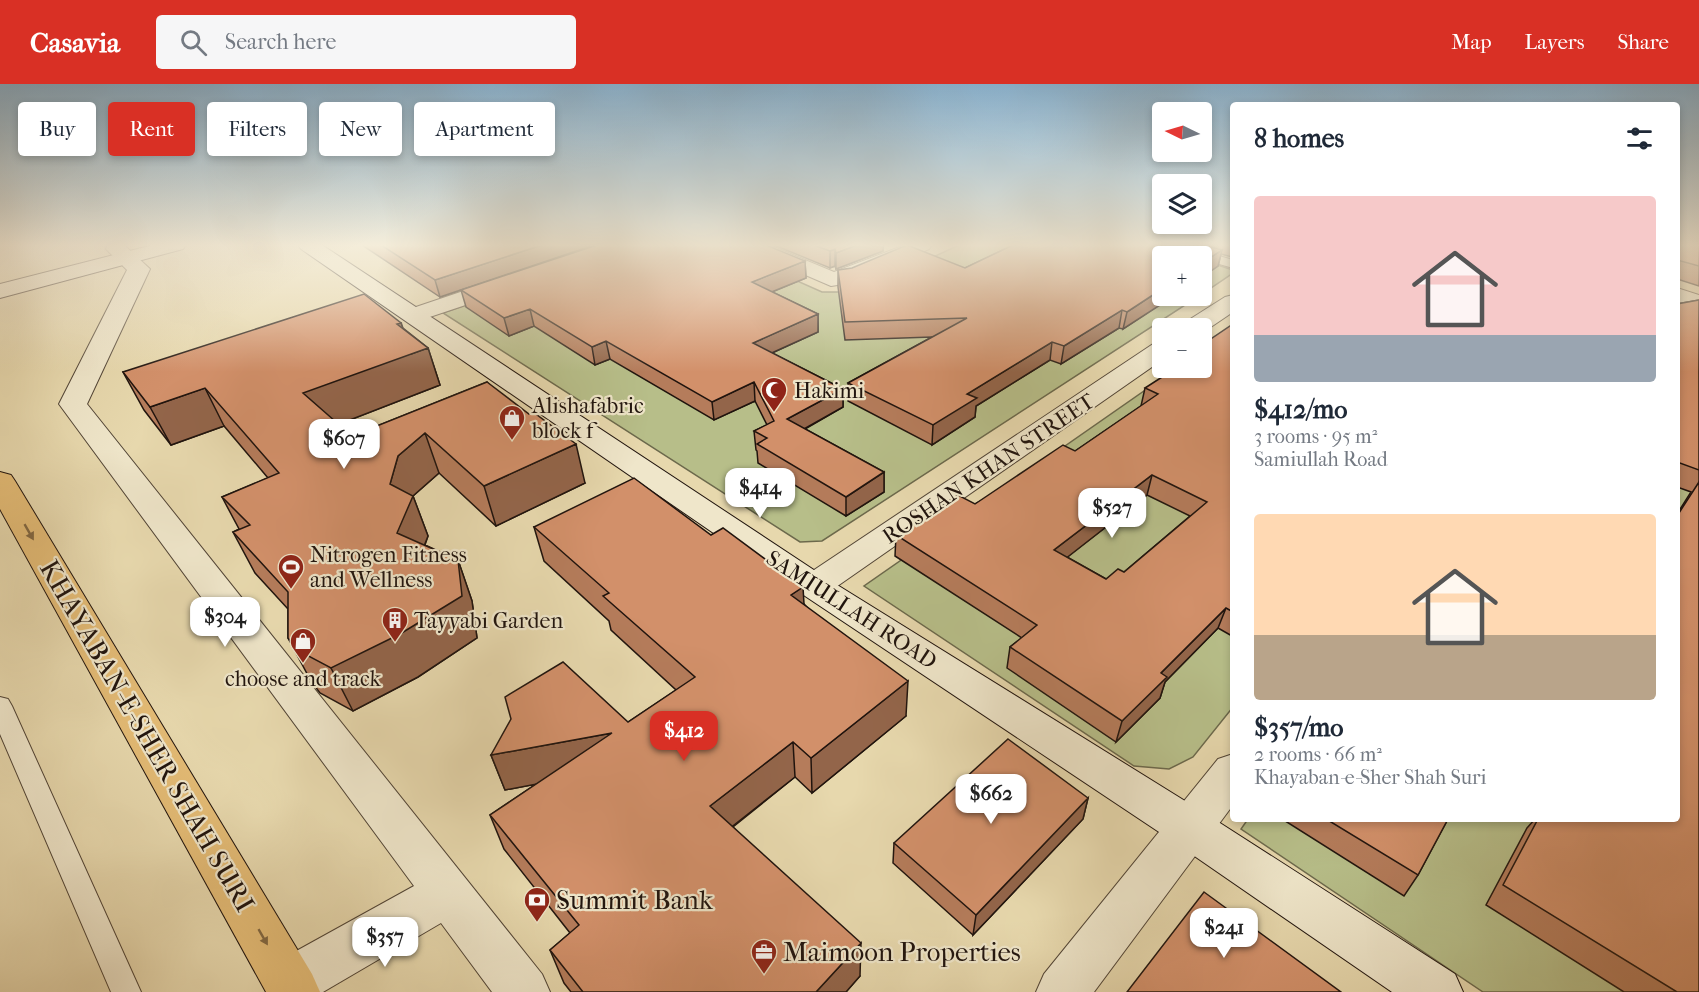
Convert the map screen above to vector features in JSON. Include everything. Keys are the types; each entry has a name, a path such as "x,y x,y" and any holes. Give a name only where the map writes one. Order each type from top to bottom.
{"main road":[{"name":"KHAYABAN-E-SHER SHAH SURI","path":"0,481 291,987"}],"street":[{"path":"130,287 73,404 524,992"},
{"name":"SAMIULLAH ROAD","path":"373,287 814,586 1190,828 1437,992"},
{"path":"415,315 496,287"},
{"path":"1680,296 1699,303"},
{"path":"1208,318 1230,304"},
{"name":"ROSHAN KHAN STREET","path":"814,586 1152,356"},
{"path":"1062,992 1230,776"},
{"path":"291,987 448,893"}],"lane":[{"path":"0,706 126,992"}],"green space":[{"path":"519,287 812,287 822,292 858,292 868,287 1152,287 1152,306 1184,306 1165,318 1152,318 1152,327 822,541 800,542 443,313"},
{"path":"1680,307 1699,313 1699,992 1483,992 1241,829 1246,822 1680,822"},
{"path":"1230,332 1230,711 1193,757 1169,769 1134,766 864,586 1163,378 1212,378 1212,355"}],"building":[{"path":"469,287 763,287 818,314 753,343 843,389 787,419 884,472 846,497 757,444 767,438 754,431 774,421 754,382 712,402 606,341 592,347 530,309 504,318 461,290"},
{"path":"840,287 1152,287 1152,296 1127,312 1122,310 1064,346 1052,342 967,394 977,398 933,425 848,383 967,318 845,322"},
{"path":"364,294 428,348 303,393 352,436 487,382 529,414 533,412 576,444 484,486 425,433 398,456 390,484 413,496 397,533 458,560 462,596 400,634 331,668 297,650 288,638 288,592 233,532 250,525 222,497 279,473 205,388 150,407 123,372"},
{"path":"1699,300 1699,470 1680,463 1680,303"},
{"path":"1230,326 1230,610 1226,608 1161,673 1167,677 1122,721 1010,647 1037,625 896,535 958,495 975,504 1063,445 1075,451 1158,394 1145,388 1160,378 1212,378 1212,338","holes":["1152,475 1207,502 1124,572 1118,569 1106,579 1054,550"]},
{"path":"634,478 711,535 723,528 803,587 791,595 908,681 811,758 793,742 710,806 861,943 816,992 583,992 550,950 579,925 490,815 612,733 491,755 511,719 505,697 563,662 628,722 695,677 603,596 609,593 534,527"},
{"path":"1699,482 1699,992 1677,992 1503,885 1536,822 1680,822 1680,511"},
{"path":"1008,739 1088,798 976,915 894,843"},
{"path":"1331,822 1446,822 1418,875"},
{"path":"1204,892 1341,992 1127,992"}],"place":[{"name":"Hakimi","path":"774,413"},
{"name":"Alishafabric block f","path":"512,441"},
{"name":"Nitrogen Fitness and Wellness","path":"291,590"},
{"name":"Tayyabi Garden","path":"395,643"},
{"name":"choose and track","path":"303,664"},
{"name":"Summit Bank","path":"537,923"},
{"name":"Maimoon Properties","path":"764,975"}]}
